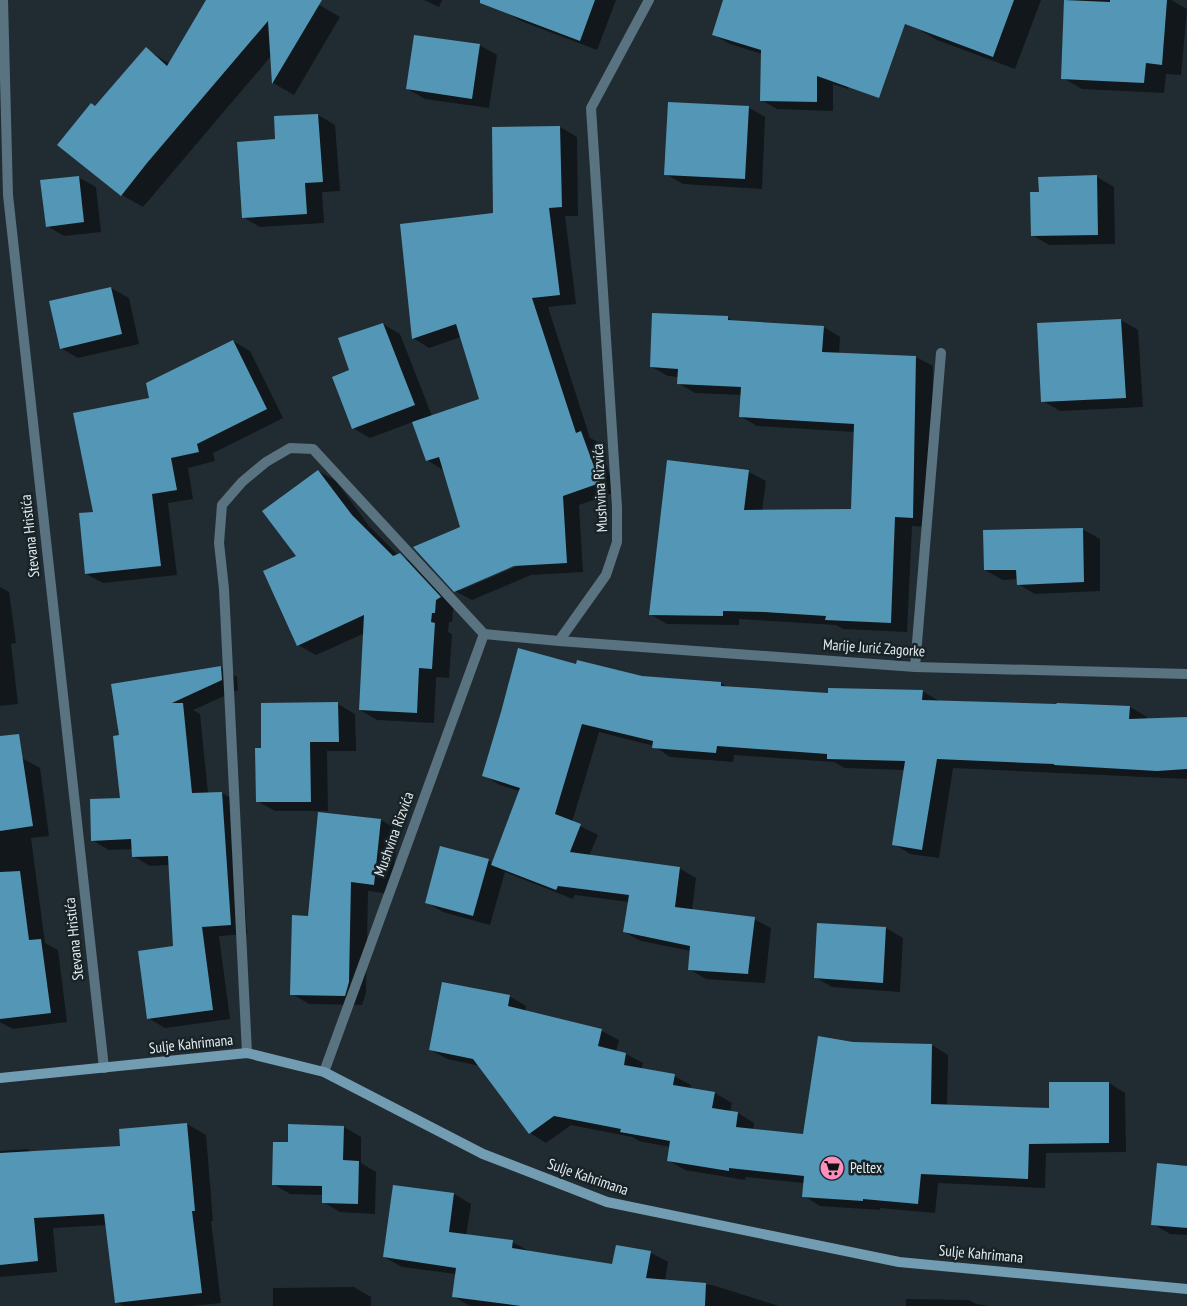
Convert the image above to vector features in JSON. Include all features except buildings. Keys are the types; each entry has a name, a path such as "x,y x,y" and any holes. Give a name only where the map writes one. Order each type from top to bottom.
{"street":[{"name":"Stevana Hristića","path":"3,0 8,195 104,1068"},
{"name":"Mushvina Rizvića","path":"559,641 606,575 617,542 617,507 592,108 649,0"},
{"path":"915,667 941,353"},
{"path":"246,1053 224,589 219,543 222,505 242,482 266,462 290,448 314,449 484,634 559,641"},
{"name":"Mushvina Rizvića","path":"324,1072 484,634"},
{"name":"Marije Jurić Zagorke","path":"559,641 915,667 1187,674"},
{"name":"Sulje Kahrimana","path":"0,1078 246,1053 324,1072 483,1154 607,1202 899,1262 1187,1289"}],"place":[{"name":"Peltex","path":"832,1168"}]}
